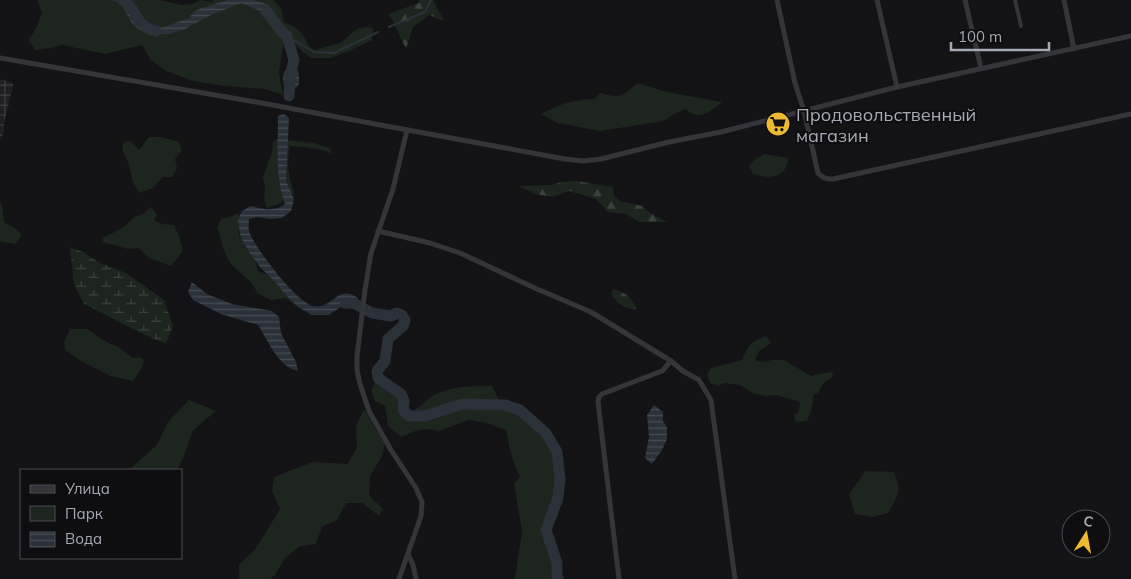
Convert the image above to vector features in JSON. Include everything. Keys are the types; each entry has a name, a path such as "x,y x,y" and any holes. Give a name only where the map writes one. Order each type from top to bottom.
{"street":[{"path":"777,0 795,83 804,111 818,173 827,179 1131,114"},
{"path":"877,0 897,87"},
{"path":"966,0 981,68"},
{"path":"1016,0 1021,26"},
{"path":"1064,0 1074,49"},
{"path":"0,58 583,161 601,159 669,142 721,132 897,87 1131,36"},
{"path":"399,579 421,516 422,502 416,488 369,411 360,384 357,356 371,253 393,189 406,130"},
{"path":"378,232 460,253 536,289 591,312 700,380 711,400 736,579"},
{"path":"619,579 598,402 599,397 602,394 662,370 671,361"},
{"path":"408,554 416,579"}],"shaded area":[{"path":"0,79 13,83 13,86 4,123 4,132 0,140"}],"green space":[{"path":"37,0 160,0 181,5 192,4 200,0 212,2 213,0 273,0 281,8 284,22 298,30 314,50 340,43 357,29 367,27 373,28 372,40 330,58 311,58 285,34 279,73 283,95 264,89 193,81 166,71 151,60 142,45 105,54 62,45 35,50 29,40 42,13"},
{"path":"420,0 433,0 444,21 429,15 413,27 406,49 388,14 419,3"},
{"path":"638,83 667,92 722,102 712,110 700,115 692,114 686,109 664,121 600,131 558,123 541,114 567,103 595,99 600,93 613,96 621,95"},
{"path":"149,137 162,137 179,142 182,150 175,159 177,168 172,177 163,177 153,188 139,193 133,182 128,162 122,149 124,142 131,141 139,150"},
{"path":"276,139 314,143 329,148 333,154 312,148 290,146 288,160 294,194 287,190 281,203 267,208 264,200 265,187 263,177 272,152 273,142"},
{"path":"764,154 788,158 787,165 780,174 765,177 753,174 749,166 754,160"},
{"path":"576,181 613,187 614,196 621,202 642,206 650,213 667,222 640,222 626,214 608,212 596,199 569,191 552,197 535,194 519,186 552,185"},
{"path":"0,202 4,222 15,228 22,235 15,244 0,241"},
{"path":"151,207 157,215 154,220 162,224 174,225 179,236 183,251 171,266 149,258 139,248 128,249 103,242 103,238 124,227 134,217 143,214"},
{"path":"239,214 239,236 252,248 258,271 278,279 303,306 295,305 286,298 271,300 257,293 248,279 229,261 217,227 221,219"},
{"path":"70,247 83,252 100,263 126,273 164,300 173,326 166,344 84,304 74,284"},
{"path":"614,289 628,296 636,310 618,303 611,293"},
{"path":"70,329 87,329 117,346 133,358 139,357 144,360 142,368 133,381 111,376 81,361 65,350 64,342"},
{"path":"766,336 771,343 759,351 755,360 763,362 784,360 811,376 832,372 833,376 823,384 818,393 814,394 812,408 807,421 795,422 794,415 799,411 800,402 776,395 765,396 753,393 740,385 725,383 718,386 710,383 707,374 711,368 742,360 746,351 756,340"},
{"path":"378,378 401,394 404,401 403,410 409,415 440,392 462,387 492,386 499,400 505,405 520,410 546,433 557,452 560,479 558,498 546,530 557,563 558,579 515,579 522,531 514,484 520,476 513,460 506,430 487,423 469,420 439,431 418,430 401,437 388,426 385,406 375,401 371,390"},
{"path":"189,400 216,411 193,430 178,469 130,469 157,445 168,422"},
{"path":"364,409 385,444 382,456 370,476 369,495 383,509 379,516 362,503 346,503 337,520 322,527 316,544 300,546 285,558 275,575 270,579 239,579 239,564 254,551 280,509 272,491 274,477 313,462 348,464 357,447 356,426"},
{"path":"866,471 894,472 898,484 898,493 888,513 872,517 855,514 849,494"}],"water":[{"path":"111,0 132,0 133,16 137,22 151,29 164,27 189,18 195,11 227,0 253,0 269,5 278,19 274,25 263,12 241,3 209,16 185,29 169,34 151,33 141,31 132,24 121,3"},
{"path":"294,60 299,75 299,84 292,92 285,90 283,76"},
{"path":"284,114 289,118 286,181 294,199 291,211 282,218 269,219 258,217 249,219 249,231 259,249 277,273 306,303 320,306 345,293 358,298 357,306 348,303 328,315 312,315 298,307 260,267 240,235 238,220 242,211 251,206 273,209 285,204 278,172 278,116"},
{"path":"192,282 207,294 232,304 272,311 279,317 281,333 296,362 298,371 279,359 258,325 221,314 193,300 188,292"},
{"path":"654,405 663,412 663,421 667,427 667,439 652,464 645,458 649,437 647,415"}],"waterway":[{"path":"123,0 132,9 140,22 156,31"},
{"path":"389,27 425,12 431,0"},
{"path":"266,12 287,36 294,60 290,77 289,96"},
{"path":"287,36 314,52 334,53 378,32"},
{"path":"345,303 353,303 372,313 391,316 397,313 402,315 405,320 403,326 388,339 385,361 377,371 378,378 401,394 404,401 403,410 409,416 425,416 462,404 505,405 520,410 546,433 557,452 560,479 558,498 546,530 557,563 558,579"}],"place":[{"name":"Продовольственный магазин","path":"778,124"}]}
